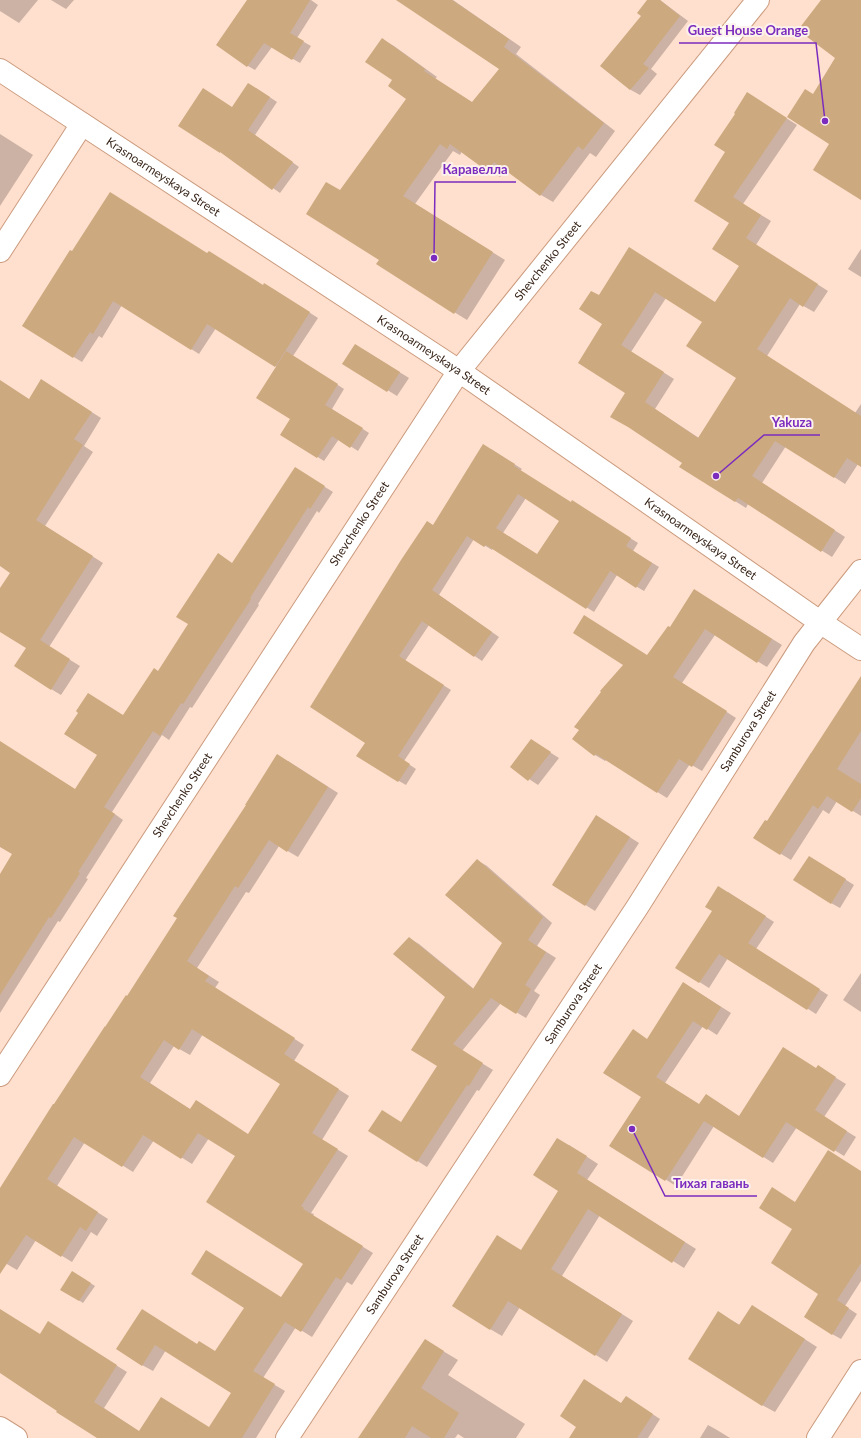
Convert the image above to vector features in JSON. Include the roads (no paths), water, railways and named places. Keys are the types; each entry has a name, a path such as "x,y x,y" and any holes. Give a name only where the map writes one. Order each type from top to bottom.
{"street":[{"name":"Shevchenko Street","path":"0,1075 459,371 758,0"},
{"name":"Krasnoarmeyskaya Street","path":"0,70 459,371 820,622 861,648"},
{"path":"0,251 82,124"},
{"name":"Samburova Street","path":"287,1438 638,906 804,643 861,571"},
{"path":"818,1438 861,1371"},
{"path":"0,1428 16,1438"}],"place":[{"name":"Guest House Orange","path":"825,121"},
{"name":"Каравелла","path":"434,258"},
{"name":"Yakuza","path":"716,476"},
{"name":"Тихая гавань","path":"632,1129"}]}
